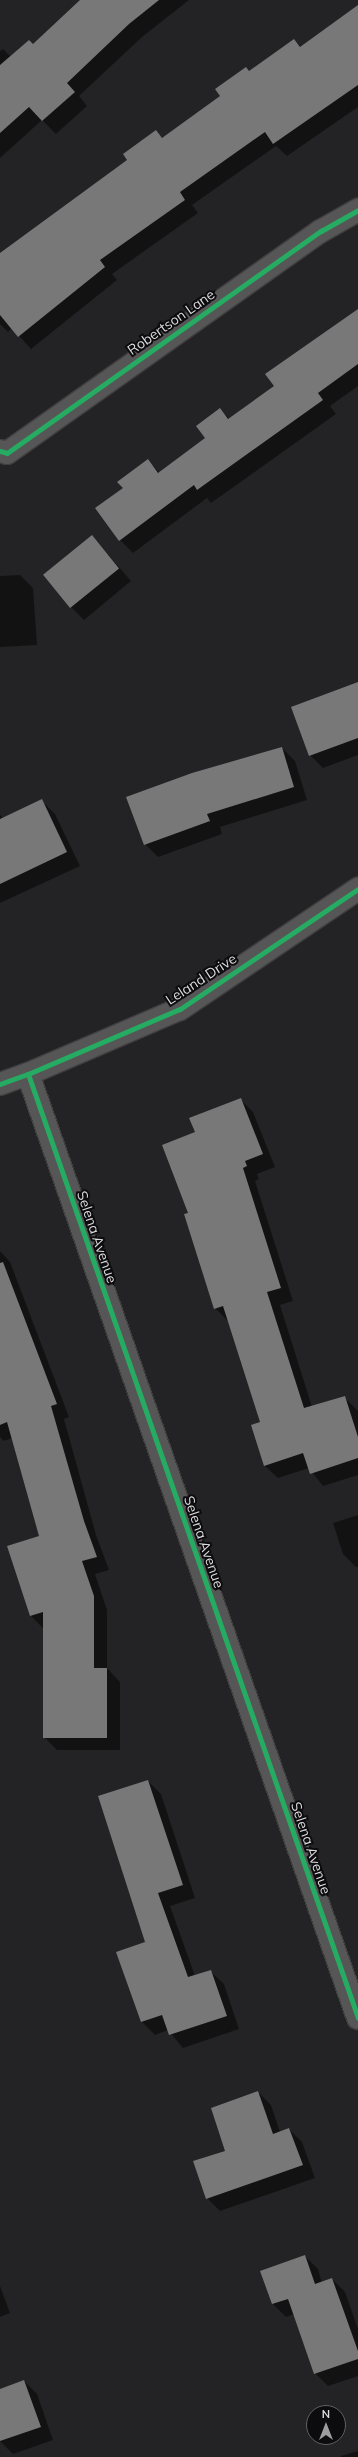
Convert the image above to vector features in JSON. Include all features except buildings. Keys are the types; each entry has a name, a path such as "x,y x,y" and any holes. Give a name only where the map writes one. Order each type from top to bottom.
{"street":[{"name":"Robertson Lane","path":"0,451 7,453 321,231 358,210"},
{"name":"Leland Drive","path":"0,1084 28,1074 180,1010 358,889"},
{"name":"Selena Avenue","path":"28,1074 358,2018"}],"cycle path":[{"path":"0,451 7,453 321,231 358,210"},
{"path":"0,1084 28,1074 180,1009 358,889"},
{"path":"28,1074 358,2018"}]}
